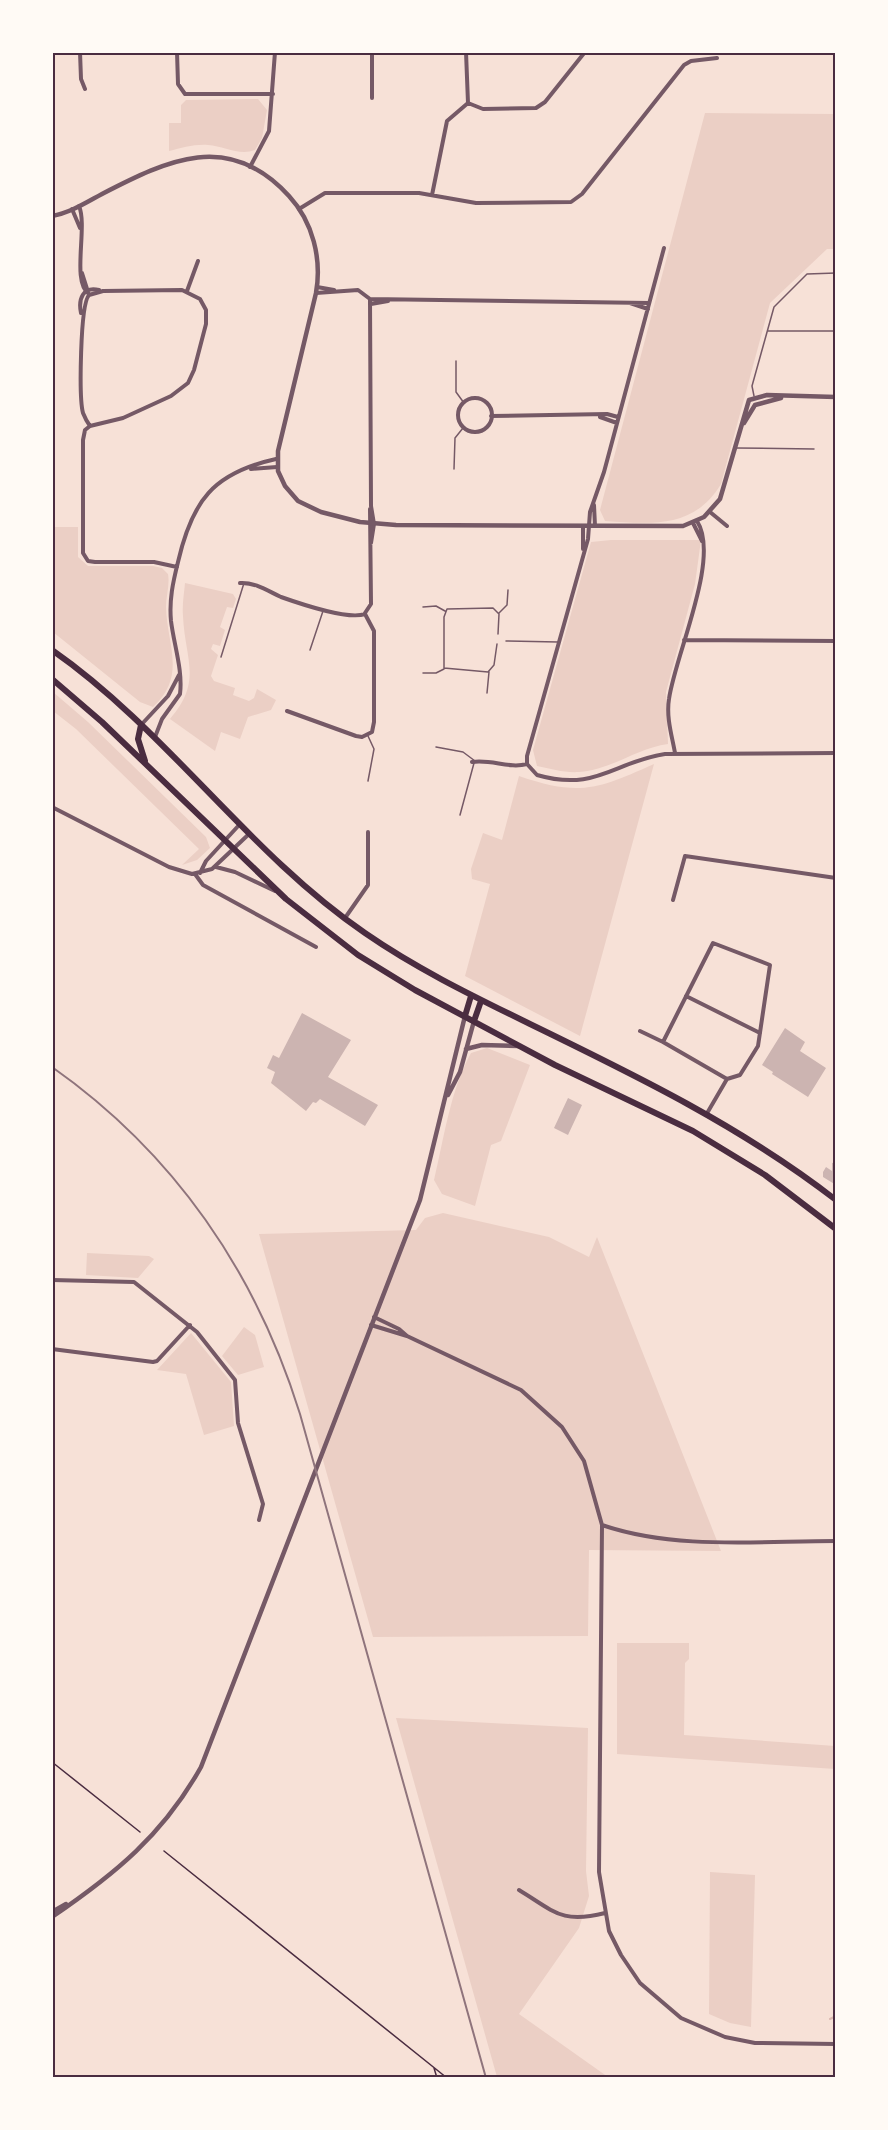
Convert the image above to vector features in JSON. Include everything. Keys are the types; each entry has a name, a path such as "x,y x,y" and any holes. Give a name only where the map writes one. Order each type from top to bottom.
{"highway":[{"path":"52,650 93,680 155,737 240,824 345,918 390,950 471,996 706,1115 778,1157 836,1200"},
{"path":"52,679 146,764 280,893 358,955 415,990 555,1065 684,1127 742,1160 836,1229"},
{"path":"141,725 138,741 146,764"},
{"path":"465,1016 471,996"},
{"path":"474,1021 481,1001"}],"street":[{"path":"80,52 81,79 85,89"},
{"path":"177,52 178,84 185,94 273,94"},
{"path":"250,167 269,131 275,52"},
{"path":"372,52 372,98"},
{"path":"466,52 468,103"},
{"path":"468,103 483,109 536,108 548,99 585,52"},
{"path":"299,208 325,193 432,195 476,203 573,201 582,194 685,64 717,58"},
{"path":"432,195 447,122 468,103"},
{"path":"52,216 79,206 149,170 173,161 208,157 250,167 272,180 299,208 316,248 317,287 276,459 285,486 305,506 321,512 371,523 677,527 695,522 710,512 722,495 746,404 754,397 836,397"},
{"path":"79,206 83,220 81,235"},
{"path":"72,209 79,221 82,273 88,292 82,316 82,408 90,426"},
{"path":"527,764 583,550 586,526 594,505 664,248"},
{"path":"187,291 198,261"},
{"path":"317,287 335,290"},
{"path":"316,293 358,290 370,301 650,303"},
{"path":"88,292 187,291 200,299 207,316 194,370 188,382 177,393 123,418 90,426 85,430 82,440 84,556 95,562 154,562 177,567"},
{"path":"365,614 371,603 370,301"},
{"path":"626,302 648,309"},
{"path":"754,397 758,404"},
{"path":"741,429 751,410 758,404 787,397"},
{"path":"474,399 482,400 488,405 491,416 488,426 479,432 464,428 458,416 464,403 474,399"},
{"path":"491,416 599,416 607,414 618,417"},
{"path":"599,416 617,423"},
{"path":"155,737 162,719 180,694 171,609 185,531 195,509 211,490 248,469 276,459"},
{"path":"248,469 277,467"},
{"path":"594,505 595,526"},
{"path":"710,512 728,526"},
{"path":"675,753 669,700 705,551 695,522"},
{"path":"242,583 324,609 352,615 365,614"},
{"path":"287,711 356,736 372,732 374,722 374,631 365,614"},
{"path":"684,640 836,641"},
{"path":"141,725 168,696 179,674"},
{"path":"527,764 536,774 578,781 602,777 651,757 675,753 836,753"},
{"path":"474,762 489,761 514,766 527,764"},
{"path":"52,807 170,867 198,873 215,867 250,833"},
{"path":"198,873 204,862 240,824"},
{"path":"345,918 368,885 368,832"},
{"path":"673,900 685,856 836,878"},
{"path":"215,867 235,872 280,893"},
{"path":"198,873 203,885 280,924 316,947"},
{"path":"663,1042 712,943 770,964 758,1046 740,1075 726,1079 706,1115"},
{"path":"686,996 760,1033"},
{"path":"52,1917 113,1874 157,1832 186,1794 207,1752 420,1200 446,1097 450,1066 465,1016"},
{"path":"446,1097 458,1076 474,1021"},
{"path":"640,1031 726,1079"},
{"path":"466,1049 482,1045 522,1046"},
{"path":"52,1280 134,1282 190,1325 236,1380 238,1423 263,1504 259,1520"},
{"path":"375,1317 399,1329 407,1336"},
{"path":"52,1349 153,1362 157,1361 190,1325"},
{"path":"371,1325 407,1336 521,1390 561,1427 584,1461 602,1525 599,1872 605,1913 617,1947 639,1983 681,2018 725,2037 755,2043 836,2044"},
{"path":"602,1525 657,1539 711,1542 836,1541"},
{"path":"519,1890 567,1918 581,1919 605,1913"},
{"path":"52,1911 84,1895"}],"lane":[{"path":"754,397 752,388 775,305 805,275 836,273"},
{"path":"767,331 836,331"},
{"path":"456,361 456,392 464,403"},
{"path":"454,469 455,438 464,428"},
{"path":"735,448 814,449"},
{"path":"221,657 242,583"},
{"path":"498,634 499,614 507,605 508,590"},
{"path":"423,607 438,607 445,611"},
{"path":"445,611 451,608 490,607 499,614"},
{"path":"310,650 324,609"},
{"path":"445,611 445,669"},
{"path":"506,641 559,642"},
{"path":"487,693 489,671 494,664 497,644"},
{"path":"423,673 436,673 445,669 489,671"},
{"path":"367,735 374,749 368,781"},
{"path":"436,747 463,752 474,762 460,815"}],"path":[{"path":"52,1762 140,1832"},
{"path":"164,1851 447,2078"},
{"path":"435,2067 433,2072 437,2078"}],"shaded area":[{"path":"258,99 267,110 262,138 255,150 243,152 203,145 169,151 169,123 181,123 181,105 186,100"},
{"path":"705,113 835,114 835,249 827,249 770,303 721,484 710,499 698,509 671,521 639,523 605,521 600,510"},
{"path":"53,527 78,527 78,557 88,566 153,566 162,568 168,574 166,607 173,660 172,672 170,684 153,707 140,702 53,632"},
{"path":"701,540 695,584 666,692 668,744 591,770 568,772 537,766 533,750 591,542"},
{"path":"185,583 233,594 236,599 233,608 227,607 220,627 225,630 220,646 213,644 211,649 218,655 211,676 214,681 235,688 233,695 249,701 254,698 257,689 276,700 271,710 248,717 240,739 221,732 215,751 170,719 186,693 189,681 190,670 183,612"},
{"path":"53,692 88,722 206,837 210,848 197,860 182,865 199,849 76,729 53,711"},
{"path":"654,764 580,1036 465,976 490,884 472,879 471,869 483,833 502,840 519,776 558,786 588,787 618,779"},
{"path":"487,1048 530,1065 501,1141 491,1145 475,1206 442,1194 434,1180 448,1115 464,1068 471,1053"},
{"path":"443,1213 549,1237 589,1257 597,1237 721,1551 589,1550 588,1636 373,1637 259,1234 416,1230 425,1218"},
{"path":"87,1253 149,1256 154,1259 138,1278 86,1275"},
{"path":"244,1327 255,1335 264,1367 238,1375 222,1356"},
{"path":"191,1333 231,1382 234,1426 204,1435 186,1374 157,1370"},
{"path":"617,1643 689,1643 689,1659 685,1663 684,1735 835,1746 835,1769 617,1754"},
{"path":"396,1718 588,1728 586,1871 589,1896 579,1928 519,2014 608,2077 497,2077"},
{"path":"710,1872 755,1875 751,2027 730,2023 709,2014"}],"building":[{"path":"302,1013 351,1040 328,1077 378,1105 365,1126 320,1099 316,1103 313,1102 306,1111 271,1083 275,1072 267,1068 273,1055 279,1058"},
{"path":"785,1028 805,1042 800,1051 826,1068 808,1097 762,1065"},
{"path":"568,1098 582,1105 568,1135 554,1128"},
{"path":"836,1162 836,1185 823,1177 823,1172 826,1167 832,1171 832,1163"}],"waterway":[{"path":"830,2019 836,2016"}],"railway":[{"path":"52,1067 96,1101 136,1138 172,1177 205,1220 234,1264 260,1312 282,1362 300,1414 486,2078"}]}
